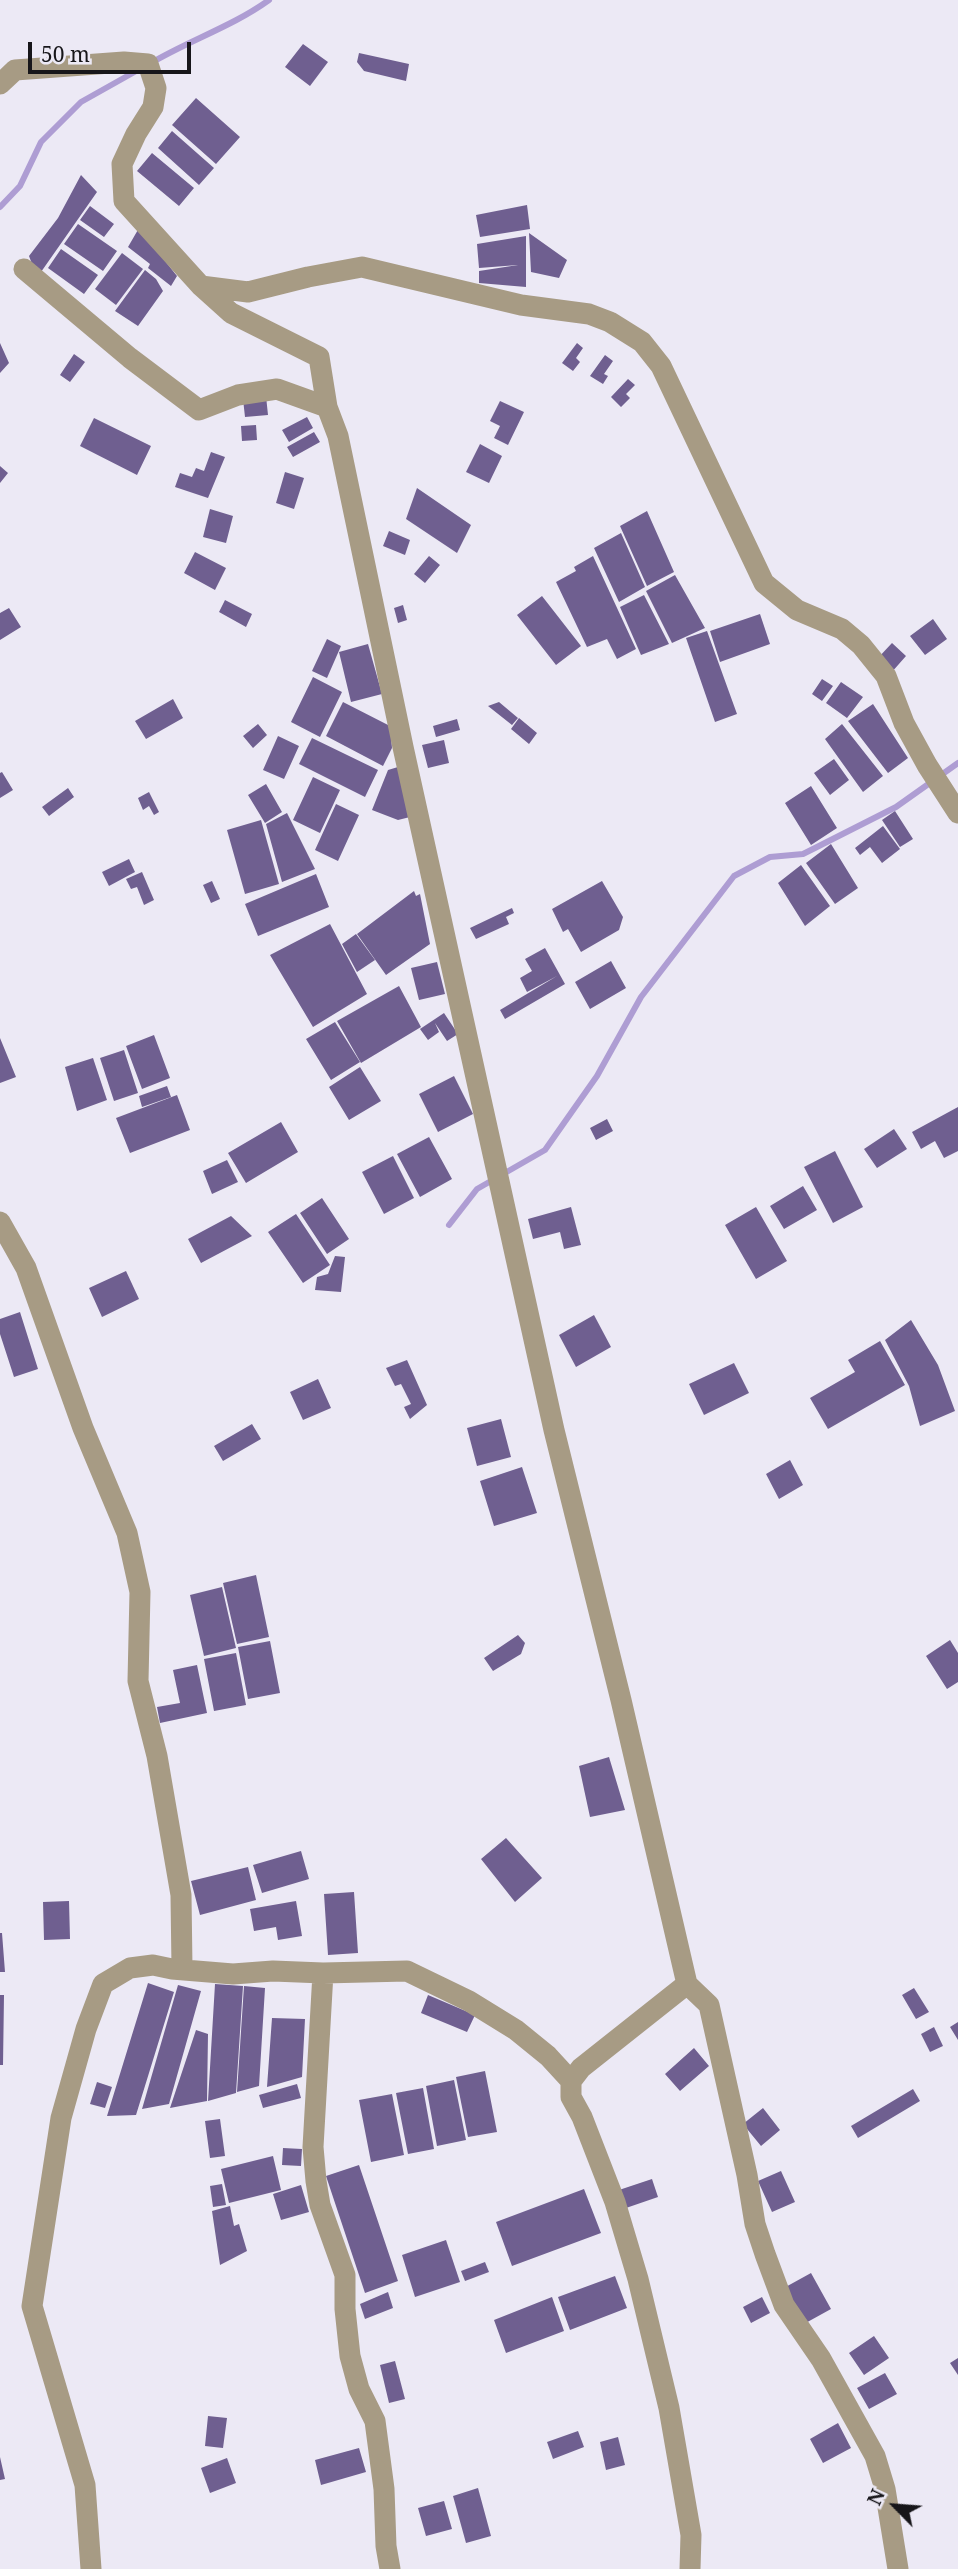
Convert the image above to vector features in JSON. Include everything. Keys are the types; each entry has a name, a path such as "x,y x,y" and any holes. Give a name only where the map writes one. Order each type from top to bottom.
{"street":[{"path":"0,84 15,70 124,62 148,64 156,88 153,107 121,164 124,201 201,286 231,313 319,357 327,407 338,436 403,747 554,1430 621,1700 687,1984 709,2005 747,2175 755,2224 765,2254 784,2305 821,2359 875,2456 885,2489 898,2569"},
{"path":"201,286 248,292 308,276 362,267 521,305 589,314 610,322 642,342 662,366 764,583 797,610 842,629 861,645 886,676 904,723 958,813"},
{"path":"24,270 130,358 199,410 238,395 276,388 327,407"},
{"path":"0,1222 26,1268 83,1428 127,1533 139,1592 138,1681 157,1756 181,1895 182,1968"},
{"path":"91,2569 85,2485 32,2306 61,2118 86,2029 103,1984 130,1968 153,1965 233,1974 273,1971 407,1971 470,2001 516,2030 548,2056 571,2081"},
{"path":"323,1973 313,2147 316,2181 320,2205 345,2275 350,2356 359,2389 375,2421 390,2569"},
{"path":"687,1984 581,2068 571,2081 571,2097 582,2116 615,2202 638,2279 669,2408 691,2535 690,2569"}],"building":[{"path":"303,44 328,62 310,86 285,67"},
{"path":"359,53 409,64 406,81 364,71 357,62"},
{"path":"196,98 240,137 216,164 172,125"},
{"path":"172,131 214,168 199,185 158,148"},
{"path":"152,153 194,188 179,206 137,171"},
{"path":"81,175 97,192 41,272 32,264 29,256 58,218"},
{"path":"527,205 530,229 480,237 476,215"},
{"path":"90,206 114,224 104,237 80,220"},
{"path":"78,224 117,251 103,271 64,244"},
{"path":"139,228 177,276 171,286 148,268 150,264 128,247"},
{"path":"529,233 567,260 559,278 531,272"},
{"path":"526,236 526,287 479,283 479,271 518,265 479,268 477,244"},
{"path":"61,249 98,275 84,294 48,268"},
{"path":"122,253 143,269 116,305 95,289"},
{"path":"145,270 156,279 163,291 138,326 115,311"},
{"path":"0,343 9,363 0,373"},
{"path":"577,343 583,348 576,358 580,362 573,371 562,363"},
{"path":"74,354 85,362 70,382 60,375"},
{"path":"605,355 613,361 604,374 608,376 603,384 590,376"},
{"path":"628,379 635,385 626,394 630,398 621,407 611,397"},
{"path":"266,396 268,415 245,417 243,399"},
{"path":"500,401 524,412 508,445 494,438 500,426 490,421"},
{"path":"307,417 313,428 289,442 282,430"},
{"path":"94,418 151,446 137,475 80,446"},
{"path":"256,425 257,440 242,441 241,426"},
{"path":"314,432 320,442 293,457 287,447"},
{"path":"480,444 502,456 489,483 466,472"},
{"path":"211,452 225,457 208,498 175,487 180,473 192,477 196,468 204,471"},
{"path":"0,466 8,473 0,483"},
{"path":"285,472 304,478 294,509 276,503"},
{"path":"417,488 471,525 457,553 406,519"},
{"path":"210,509 233,516 226,543 203,537"},
{"path":"647,511 674,572 647,586 620,526"},
{"path":"389,531 410,540 405,555 383,546"},
{"path":"621,533 645,587 619,602 594,548"},
{"path":"195,552 226,568 215,590 184,573"},
{"path":"429,556 440,565 425,583 414,574"},
{"path":"593,556 636,649 617,659 607,639 587,647 556,582 576,571 574,567"},
{"path":"675,575 705,628 672,643 646,591"},
{"path":"644,595 669,644 641,655 620,607"},
{"path":"542,596 581,646 556,665 517,615"},
{"path":"225,600 252,614 246,627 219,612"},
{"path":"403,605 407,620 398,623 394,608"},
{"path":"9,608 21,627 0,640 0,613"},
{"path":"760,614 770,644 720,662 710,631"},
{"path":"933,619 947,639 925,655 910,636"},
{"path":"707,631 737,714 715,722 686,638"},
{"path":"327,639 341,646 327,678 312,671"},
{"path":"892,643 906,656 891,673 877,659"},
{"path":"368,644 382,694 351,702 339,652"},
{"path":"313,677 342,692 320,737 291,722"},
{"path":"822,679 833,686 822,701 812,694"},
{"path":"841,682 863,697 847,718 826,703"},
{"path":"173,699 183,718 146,739 135,721"},
{"path":"343,702 390,726 392,748 383,766 326,736"},
{"path":"499,702 518,718 512,725 488,706"},
{"path":"873,704 908,758 888,773 848,721"},
{"path":"519,718 537,733 529,744 511,729"},
{"path":"457,719 460,730 436,737 433,726"},
{"path":"258,724 267,735 253,748 243,736"},
{"path":"842,724 883,776 863,792 825,739"},
{"path":"278,736 299,746 284,779 263,770"},
{"path":"312,738 378,770 365,797 299,764"},
{"path":"444,740 449,763 428,768 422,745"},
{"path":"834,759 849,780 830,795 814,773"},
{"path":"398,767 410,817 398,820 372,810 388,770"},
{"path":"2,772 13,790 0,798 0,773"},
{"path":"313,777 340,790 320,833 293,820"},
{"path":"266,784 282,812 265,823 248,795"},
{"path":"811,786 837,828 811,845 785,803"},
{"path":"68,788 74,797 49,816 42,807"},
{"path":"149,792 159,812 154,815 149,806 143,810 138,798"},
{"path":"336,804 359,815 338,861 315,850"},
{"path":"895,811 913,839 900,847 882,820"},
{"path":"287,813 315,869 282,882 266,824"},
{"path":"261,820 279,884 245,894 227,830"},
{"path":"883,826 900,849 882,863 870,847 860,855 855,848"},
{"path":"831,844 858,888 835,904 806,863"},
{"path":"129,859 135,872 109,886 102,872"},
{"path":"801,865 830,906 805,926 778,883"},
{"path":"142,872 154,900 144,905 137,887 131,889 126,879"},
{"path":"316,874 329,907 258,936 245,904"},
{"path":"212,881 220,899 211,903 203,885"},
{"path":"602,881 623,917 619,930 581,952 568,929 563,932 552,909"},
{"path":"414,891 416,896 420,894 430,944 386,975 357,934"},
{"path":"512,908 514,913 506,917 509,924 476,939 470,928"},
{"path":"330,924 367,994 313,1027 270,955"},
{"path":"356,934 375,960 357,972 342,944"},
{"path":"545,948 565,984 505,1019 500,1010 557,976 527,992 520,978 532,971 525,959"},
{"path":"611,961 626,988 590,1009 575,982"},
{"path":"437,962 445,994 419,1000 411,968"},
{"path":"399,986 421,1027 361,1063 337,1021"},
{"path":"444,1013 458,1034 447,1041 435,1023 439,1032 428,1040 420,1029"},
{"path":"335,1022 360,1062 331,1080 306,1039"},
{"path":"154,1035 170,1078 142,1089 126,1046"},
{"path":"0,1038 16,1077 0,1083"},
{"path":"124,1050 138,1093 114,1101 100,1058"},
{"path":"93,1058 107,1100 77,1111 65,1067"},
{"path":"360,1067 381,1101 349,1120 329,1087"},
{"path":"454,1076 473,1114 438,1132 419,1094"},
{"path":"167,1086 171,1097 142,1107 139,1096"},
{"path":"177,1095 190,1130 130,1153 116,1118"},
{"path":"958,1107 958,1151 944,1158 935,1141 921,1149 912,1132"},
{"path":"607,1119 613,1131 596,1140 590,1128"},
{"path":"281,1122 298,1152 246,1183 228,1153"},
{"path":"894,1129 907,1149 877,1168 864,1149"},
{"path":"429,1137 452,1179 420,1197 397,1154"},
{"path":"835,1151 863,1207 833,1223 804,1167"},
{"path":"393,1156 414,1198 384,1214 362,1172"},
{"path":"227,1160 238,1182 212,1194 203,1171"},
{"path":"803,1186 817,1210 784,1229 770,1206"},
{"path":"322,1198 349,1239 327,1254 300,1213"},
{"path":"571,1207 581,1245 564,1249 560,1232 533,1239 528,1219"},
{"path":"756,1207 787,1261 756,1279 725,1225"},
{"path":"296,1214 330,1265 303,1283 268,1232"},
{"path":"231,1216 252,1236 201,1263 188,1239"},
{"path":"335,1256 345,1257 341,1292 315,1290 317,1277 328,1274"},
{"path":"126,1271 139,1299 102,1317 89,1288"},
{"path":"20,1312 38,1369 14,1377 0,1334 0,1319"},
{"path":"594,1315 611,1347 576,1367 559,1335"},
{"path":"911,1320 938,1365 955,1411 920,1426 909,1386 885,1340"},
{"path":"880,1341 905,1385 828,1429 810,1398 855,1372 848,1360"},
{"path":"407,1360 427,1405 410,1419 404,1407 411,1404 401,1384 395,1386 386,1368"},
{"path":"734,1363 749,1393 704,1415 689,1384"},
{"path":"318,1379 331,1408 303,1420 290,1392"},
{"path":"501,1419 511,1457 477,1466 467,1428"},
{"path":"252,1424 261,1439 223,1461 214,1446"},
{"path":"790,1460 803,1485 779,1499 766,1474"},
{"path":"522,1467 537,1513 494,1526 480,1481"},
{"path":"256,1575 269,1637 237,1644 223,1583"},
{"path":"222,1587 236,1648 204,1656 190,1595"},
{"path":"518,1635 525,1643 521,1654 493,1671 484,1658"},
{"path":"950,1640 958,1653 958,1682 947,1689 926,1656"},
{"path":"270,1641 280,1693 248,1699 238,1647"},
{"path":"236,1653 246,1705 214,1711 204,1659"},
{"path":"197,1665 207,1713 160,1723 157,1707 180,1703 173,1670"},
{"path":"609,1757 625,1810 590,1817 579,1766"},
{"path":"506,1838 542,1878 515,1902 481,1859"},
{"path":"301,1851 309,1879 262,1893 253,1865"},
{"path":"248,1867 256,1900 200,1915 191,1881"},
{"path":"354,1892 358,1953 328,1955 324,1894"},
{"path":"69,1901 70,1939 44,1940 43,1902"},
{"path":"296,1901 302,1936 278,1940 276,1927 254,1931 250,1909"},
{"path":"2,1933 5,1972 0,1972"},
{"path":"148,1983 174,1992 136,2115 107,2116"},
{"path":"215,1984 243,1986 236,2093 208,2101"},
{"path":"178,1985 201,1991 169,2104 142,2109"},
{"path":"244,1986 265,1988 259,2086 237,2092"},
{"path":"914,1988 929,2012 916,2019 902,1995"},
{"path":"0,1995 4,1995 3,2065 0,2065"},
{"path":"428,1995 475,2015 467,2032 421,2013"},
{"path":"272,2018 305,2019 302,2077 267,2087"},
{"path":"958,2022 958,2040 950,2027"},
{"path":"934,2027 943,2046 930,2052 921,2034"},
{"path":"196,2030 208,2034 207,2101 170,2108"},
{"path":"694,2048 709,2066 680,2091 665,2074"},
{"path":"485,2071 497,2132 468,2137 456,2077"},
{"path":"454,2080 466,2140 437,2146 426,2086"},
{"path":"97,2082 112,2087 105,2108 90,2104"},
{"path":"297,2084 301,2098 263,2108 259,2095"},
{"path":"423,2088 434,2149 408,2154 396,2093"},
{"path":"913,2089 920,2101 858,2138 851,2126"},
{"path":"392,2094 404,2155 371,2162 359,2100"},
{"path":"763,2108 780,2130 761,2146 743,2124"},
{"path":"220,2119 225,2156 210,2158 205,2121"},
{"path":"283,2148 302,2149 301,2166 282,2165"},
{"path":"273,2156 281,2190 229,2203 221,2169"},
{"path":"359,2165 398,2281 365,2293 326,2176"},
{"path":"781,2171 795,2202 772,2212 758,2181"},
{"path":"652,2179 658,2197 626,2208 619,2190"},
{"path":"222,2184 226,2205 213,2207 210,2186"},
{"path":"301,2185 309,2212 281,2220 273,2194"},
{"path":"584,2189 601,2233 512,2266 496,2222"},
{"path":"230,2206 234,2226 239,2224 247,2251 220,2265 212,2211"},
{"path":"446,2240 460,2282 415,2297 402,2255"},
{"path":"485,2262 489,2272 465,2281 461,2271"},
{"path":"811,2273 831,2309 802,2325 782,2289"},
{"path":"615,2276 627,2308 570,2330 558,2297"},
{"path":"388,2292 393,2308 365,2319 360,2304"},
{"path":"552,2297 564,2331 506,2353 494,2320"},
{"path":"762,2297 770,2313 751,2323 743,2307"},
{"path":"874,2336 889,2358 864,2375 849,2353"},
{"path":"958,2358 958,2375 950,2363"},
{"path":"395,2361 405,2399 389,2403 380,2365"},
{"path":"885,2373 897,2394 869,2409 857,2388"},
{"path":"208,2416 227,2418 223,2448 205,2446"},
{"path":"838,2423 851,2448 823,2463 810,2439"},
{"path":"578,2431 584,2447 553,2459 547,2442"},
{"path":"618,2437 625,2465 606,2470 600,2442"},
{"path":"359,2448 366,2472 321,2485 315,2460"},
{"path":"0,2457 5,2479 0,2480"},
{"path":"227,2458 236,2483 210,2493 201,2468"},
{"path":"478,2488 491,2536 466,2543 453,2496"},
{"path":"444,2501 452,2529 426,2536 418,2508"}],"waterway":[{"path":"151,63 241,18 269,0"},
{"path":"0,207 20,186 41,142 81,102 138,70"},
{"path":"449,1225 477,1189 545,1150 597,1076 641,997 734,876 770,857 803,854 815,848 896,807 958,763"}]}
